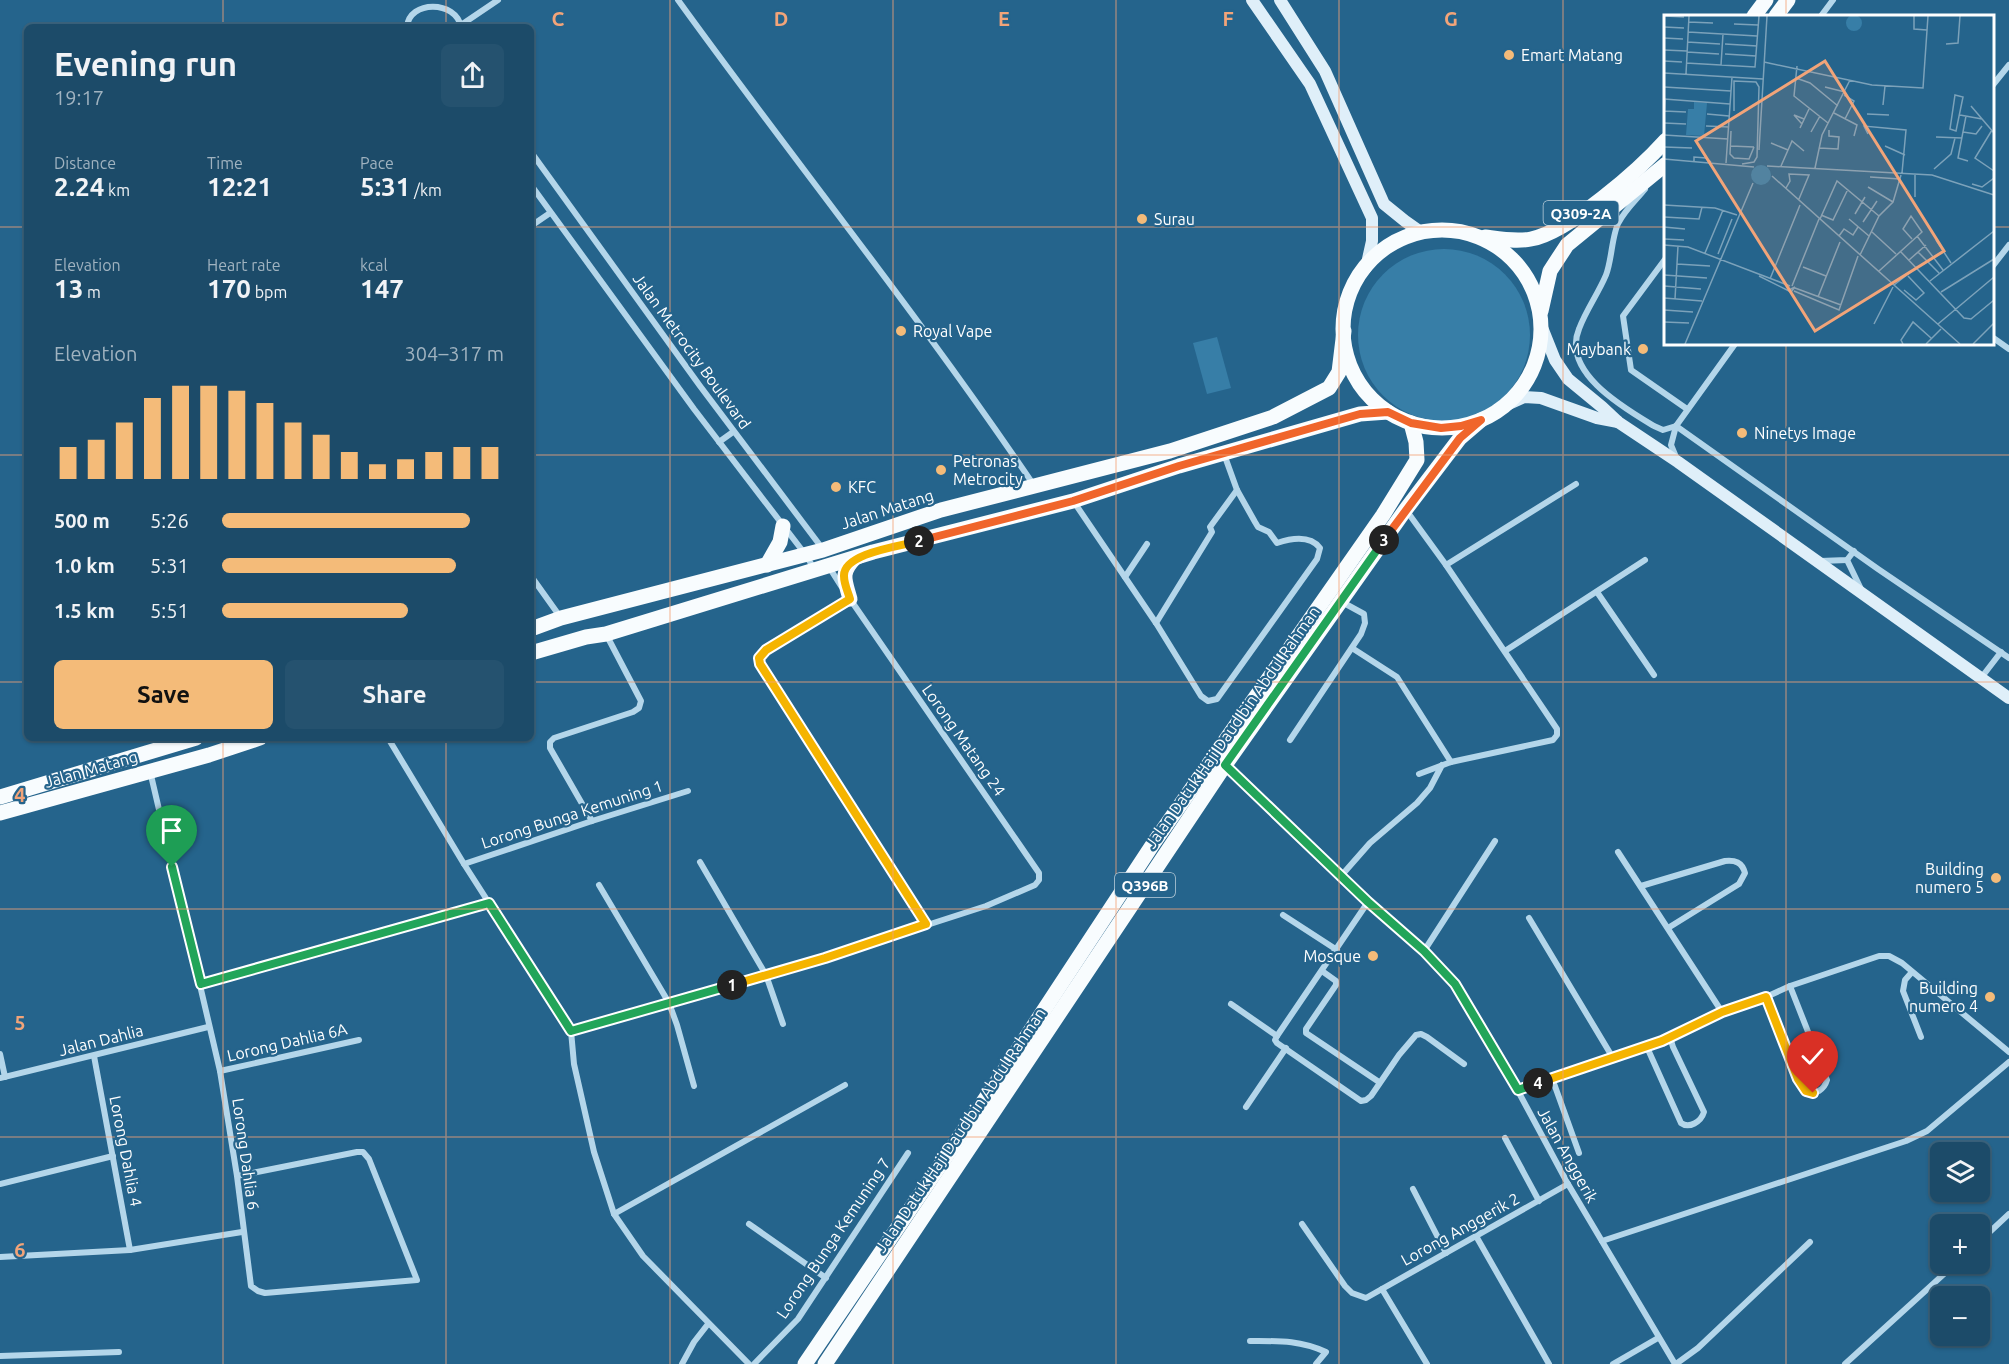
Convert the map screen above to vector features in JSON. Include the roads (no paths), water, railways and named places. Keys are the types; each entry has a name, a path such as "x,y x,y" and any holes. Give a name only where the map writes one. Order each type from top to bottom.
{"main road":[{"path":"1755,15 1767,0"},
{"path":"1779,15 1788,0"},
{"name":"Q309-2A","path":"1476,236 1530,240 1551,234 1605,196 1649,158 1664,141"},
{"path":"1605,196 1632,182 1664,151"},
{"path":"1540,321 1536,297 1522,271 1502,250 1476,236 1444,231 1422,233 1391,245 1366,268 1349,297 1344,331 1346,352 1353,372 1372,399 1388,412 1411,423 1431,428 1452,428 1481,420 1502,407 1519,391 1532,370 1539,348 1540,321 1550,270 1567,245 1664,166"},
{"name":"Jalan Matang","path":"534,628 561,618 823,550 941,510 1170,451 1273,417 1329,388 1339,372 1344,331"},
{"path":"534,652 586,637 606,634 854,559 1073,501 1179,466 1360,414 1388,412"},
{"name":"Jalan Datuk Haji Daud bin Abdul Rahman","path":"825,1364 1225,765 1406,509 1460,438 1481,420"},
{"name":"Jalan Datuk Haji Daud bin Abdul Rahman","path":"805,1364 996,1083 1155,841 1383,515 1417,460 1416,442 1411,423"},
{"path":"767,565 780,542 783,526"},
{"path":"850,599 843,576 846,568 854,559"},
{"name":"Jalan Matang","path":"0,797 186,741"},
{"name":"Jalan Matang","path":"0,813 209,755 251,741"}],"street":[{"path":"464,24 498,0"},
{"path":"678,0 872,261 1035,487"},
{"path":"1252,0 1310,84 1372,218 1372,241 1366,268"},
{"path":"1280,0 1325,71 1384,204 1422,233"},
{"path":"1822,15 1833,0"},
{"path":"408,24 415,8 423,3 442,1 455,10 460,24"},
{"path":"1994,84 2009,65"},
{"name":"Jalan Metrocity Boulevard","path":"534,156 733,432 823,550 826,568"},
{"path":"1664,166 1617,223 1606,275 1578,330 1575,345 1584,370 1603,392 1654,426 1663,430 1676,426"},
{"name":"Jalan Metrocity Boulevard","path":"534,189 783,526 805,554 826,568"},
{"path":"534,224 550,213"},
{"path":"1994,264 2009,245"},
{"path":"1664,259 1623,316 1632,370 1687,409"},
{"path":"1540,321 1555,360 1568,380 1602,406 1618,422 1678,462 2009,698"},
{"path":"1994,338 2009,349"},
{"path":"1678,462 1671,445 1676,426 1734,345"},
{"path":"1502,407 1524,398 1541,398 1597,418 1618,422"},
{"path":"1676,426 2009,657"},
{"path":"719,442 733,432"},
{"path":"1073,501 1156,623 1201,696 1208,701 1217,699 1317,558 1320,548 1316,542 1308,538 1277,543 1269,532 1258,526 1237,490 1224,454"},
{"path":"1446,565 1576,484"},
{"path":"1156,623 1212,532 1210,527 1237,490"},
{"path":"1406,509 1557,729 1557,735 1553,740 1451,762 1419,774"},
{"path":"1125,577 1147,544"},
{"path":"1847,560 1854,551"},
{"path":"1505,651 1645,560"},
{"path":"1817,561 1847,560"},
{"path":"1847,560 1864,594"},
{"name":"Lorong Matang 24","path":"826,568 850,599 1039,873 1039,880 1035,885 986,906 926,924"},
{"path":"534,580 561,618"},
{"path":"1597,592 1654,675"},
{"path":"571,1031 825,958 926,924 760,664 759,658 766,650 850,599"},
{"path":"1290,740 1361,634 1366,617 1360,611 1341,601"},
{"path":"591,821 550,748 550,742 554,738 639,708 641,701 606,634"},
{"path":"1352,648 1397,677 1451,762"},
{"path":"1981,678 2001,652"},
{"path":"390,741 464,864 571,1031 574,1064 594,1152 614,1214 643,1256 749,1364"},
{"name":"Jalan Anggerik","path":"1225,765 1368,902 1424,951 1459,989 1518,1090 1568,1184 1658,1338 1676,1364"},
{"path":"1341,876 1370,843 1417,803 1430,788 1442,765"},
{"name":"Lorong Dahlia 6","path":"149,771 220,1071 237,1176 250,1286 258,1292 265,1293 417,1280 369,1159 363,1152 237,1176"},
{"name":"Lorong Bunga Kemuning 1","path":"464,864 688,791"},
{"path":"1424,951 1495,841"},
{"path":"1618,852 1722,1012"},
{"path":"1641,886 1725,861 1735,861 1742,866 1745,873 1739,884 1668,928"},
{"path":"700,862 766,975 783,1024"},
{"path":"599,885 669,1003 694,1086"},
{"path":"1368,902 1275,1040 1361,1101 1371,1096 1378,1082 1416,1035 1421,1034 1427,1037 1464,1064"},
{"path":"201,984 489,903"},
{"path":"1283,915 1337,950"},
{"path":"1529,918 1613,1058"},
{"path":"1518,1090 1670,1037 1722,1012 1879,956 1888,956 1902,963 2009,1052"},
{"path":"1322,970 1336,981 1336,985 1306,1029 1306,1033 1378,1082"},
{"path":"1912,972 1905,980 1903,991 1921,1037"},
{"path":"1766,997 1803,1088 1809,1092 1818,1091 1824,1087 1827,1080 1790,986"},
{"path":"1231,1004 1277,1036"},
{"name":"Jalan Dahlia","path":"2,1077 208,1027"},
{"path":"1647,1045 1681,1123 1692,1124 1699,1120 1704,1112 1670,1037"},
{"name":"Lorong Dahlia 6A","path":"220,1071 359,1040"},
{"path":"1246,1107 1286,1048"},
{"path":"0,1054 2,1077"},
{"name":"Lorong Dahlia 4","path":"94,1056 130,1250"},
{"path":"1602,1241 1906,1141 1927,1131 2009,1062"},
{"path":"1552,1078 1579,1153"},
{"path":"614,1214 845,1085"},
{"path":"1505,1138 1539,1201"},
{"name":"Lorong Bunga Kemuning 7","path":"754,1364 798,1319 908,1153"},
{"path":"0,1184 113,1156"},
{"name":"Lorong Anggerik 2","path":"1302,1224 1345,1286 1352,1293 1366,1298 1568,1184"},
{"path":"1413,1189 1446,1253"},
{"path":"1990,1232 2009,1215"},
{"path":"749,1224 826,1278"},
{"path":"0,1257 130,1250 242,1232"},
{"path":"1476,1236 1550,1364"},
{"path":"1676,1364 1698,1348 1810,1242"},
{"path":"1845,1364 1944,1274"},
{"path":"1382,1289 1427,1364"},
{"path":"682,1364 694,1342 708,1324"},
{"path":"1613,1364 1658,1338"},
{"path":"1250,1341 1289,1341 1308,1344 1326,1352 1316,1364"},
{"path":"0,1356 119,1352"}],"place":[{"name":"Emart Matang","path":"1509,55"},
{"name":"Surau","path":"1142,219"},
{"name":"Royal Vape","path":"901,331"},
{"name":"Maybank","path":"1643,349"},
{"name":"Ninetys Image","path":"1742,433"},
{"name":"Petronas Metrocity","path":"941,470"},
{"name":"KFC","path":"836,487"},
{"name":"Building numero 5","path":"1996,878"},
{"name":"Mosque","path":"1373,956"},
{"name":"Building numero 4","path":"1990,997"}]}
